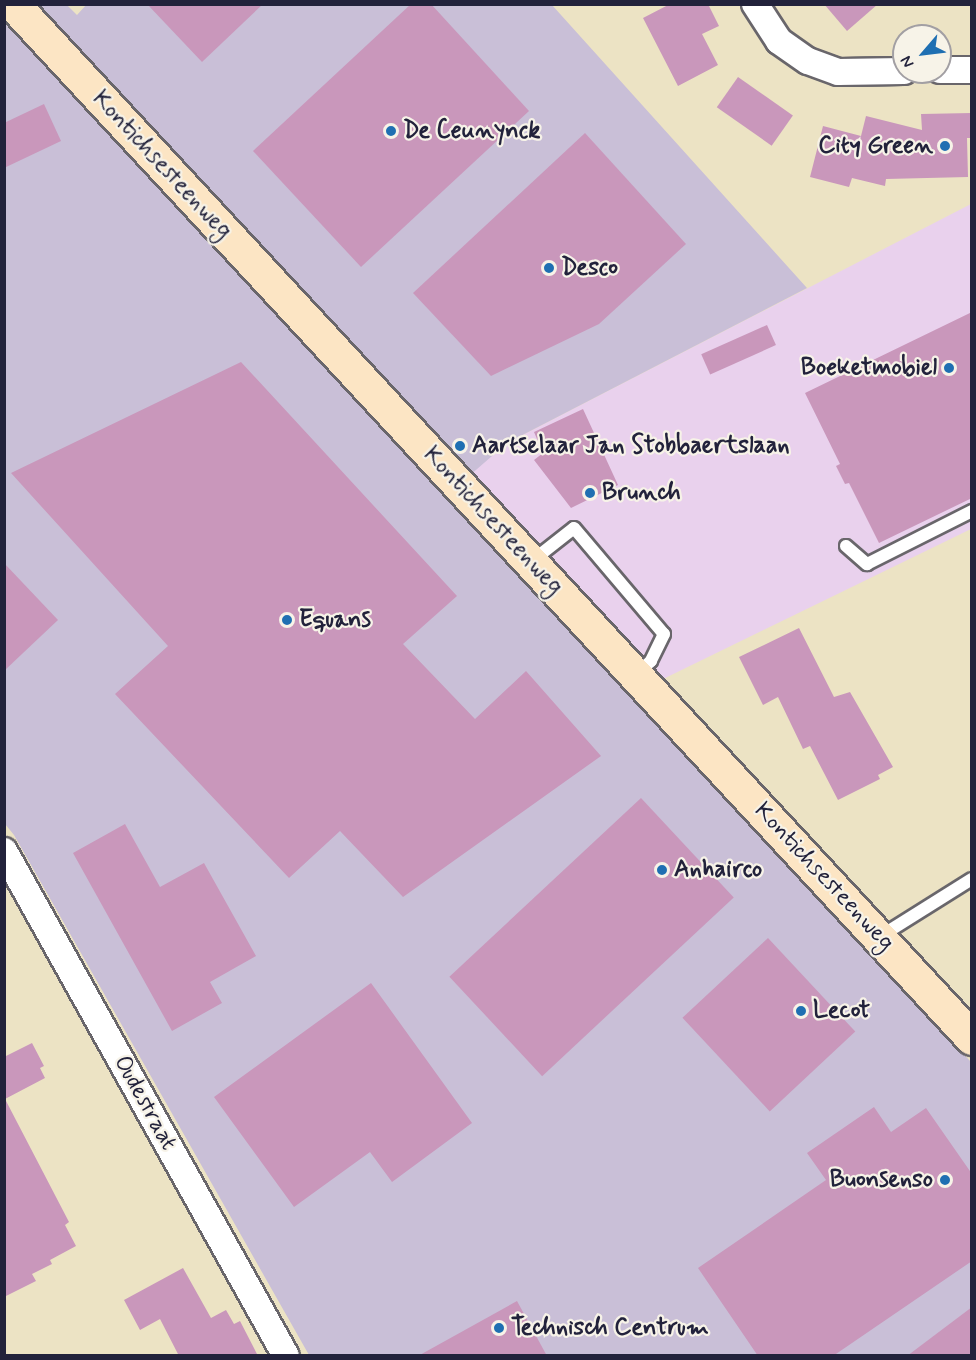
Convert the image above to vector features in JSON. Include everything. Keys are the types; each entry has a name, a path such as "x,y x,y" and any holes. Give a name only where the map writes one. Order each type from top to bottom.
{"street":[{"name":"Kontichsesteenweg","path":"13,4 972,1038"},
{"path":"755,4 779,41 808,61 837,72 892,71"},
{"path":"952,70 972,70"},
{"name":"Oudestraat","path":"4,850 286,1356"}],"lane":[{"path":"846,546 867,564 972,511"},
{"path":"531,562 574,528 664,634 651,661 636,675"},
{"path":"879,937 972,879"}],"shaded area":[{"path":"87,4 552,5 807,288 507,443 446,496 971,1062 971,1355 309,1355 14,835 5,824 4,5 67,5 77,15"},
{"path":"971,204 971,529 657,682 468,475 507,443"}],"building":[{"path":"147,4 263,4 202,62"},
{"name":"De Ceunynck","path":"411,4 431,4 529,111 361,267 253,151"},
{"path":"670,4 708,4 719,26 702,34 718,65 678,86 643,18"},
{"path":"824,4 878,4 847,31"},
{"path":"738,77 793,115 772,146 717,107"},
{"path":"44,104 61,141 4,168 4,123"},
{"path":"972,113 972,138 967,138 968,177 886,179 885,186 852,178 849,187 810,177 823,126 861,136 866,116 922,130 921,114"},
{"name":"Desco","path":"585,133 686,244 599,324 491,376 413,293"},
{"path":"972,312 972,498 879,543 849,483 845,484 836,466 840,464 805,393"},
{"path":"767,325 776,345 710,374 701,354"},
{"name":"Equans","path":"241,362 457,596 403,644 475,719 526,671 601,756 403,897 340,831 289,878 115,694 168,646 11,473"},
{"path":"583,409 618,485 571,508 534,460 543,453 534,432"},
{"path":"4,563 58,620 4,671"},
{"path":"799,628 834,697 850,692 893,767 878,775 880,779 838,800 810,746 803,749 778,697 763,705 739,657"},
{"path":"641,798 734,897 542,1076 449,977"},
{"path":"125,824 160,887 204,863 256,956 210,982 222,1003 172,1031 73,853"},
{"path":"768,938 855,1032 770,1111 682,1018"},
{"path":"371,983 472,1123 392,1182 370,1152 294,1207 214,1097"},
{"path":"32,1043 44,1066 40,1068 45,1078 5,1099 69,1222 65,1225 76,1246 50,1260 52,1264 32,1274 36,1281 4,1297 4,1057"},
{"path":"874,1107 891,1132 926,1108 972,1174 972,1261 833,1356 758,1356 698,1268 826,1180 807,1153"},
{"path":"183,1268 211,1318 226,1310 234,1324 240,1321 258,1356 179,1356 160,1319 140,1330 124,1300"},
{"name":"Technisch Centrum","path":"517,1301 547,1356 418,1356"},
{"path":"972,1307 972,1356 907,1356"}],"place":[{"name":"De Ceunynck","path":"391,131"},
{"name":"City Green","path":"945,146"},
{"name":"Desco","path":"549,268"},
{"name":"Boeketmobiel","path":"949,368"},
{"name":"Aartselaar Jan Stobbaertslaan","path":"460,446"},
{"name":"Brunch","path":"590,493"},
{"name":"Equans","path":"287,620"},
{"name":"Anhairco","path":"662,870"},
{"name":"Lecot","path":"801,1011"},
{"name":"Buonsenso","path":"945,1180"},
{"name":"Technisch Centrum","path":"499,1328"}]}
